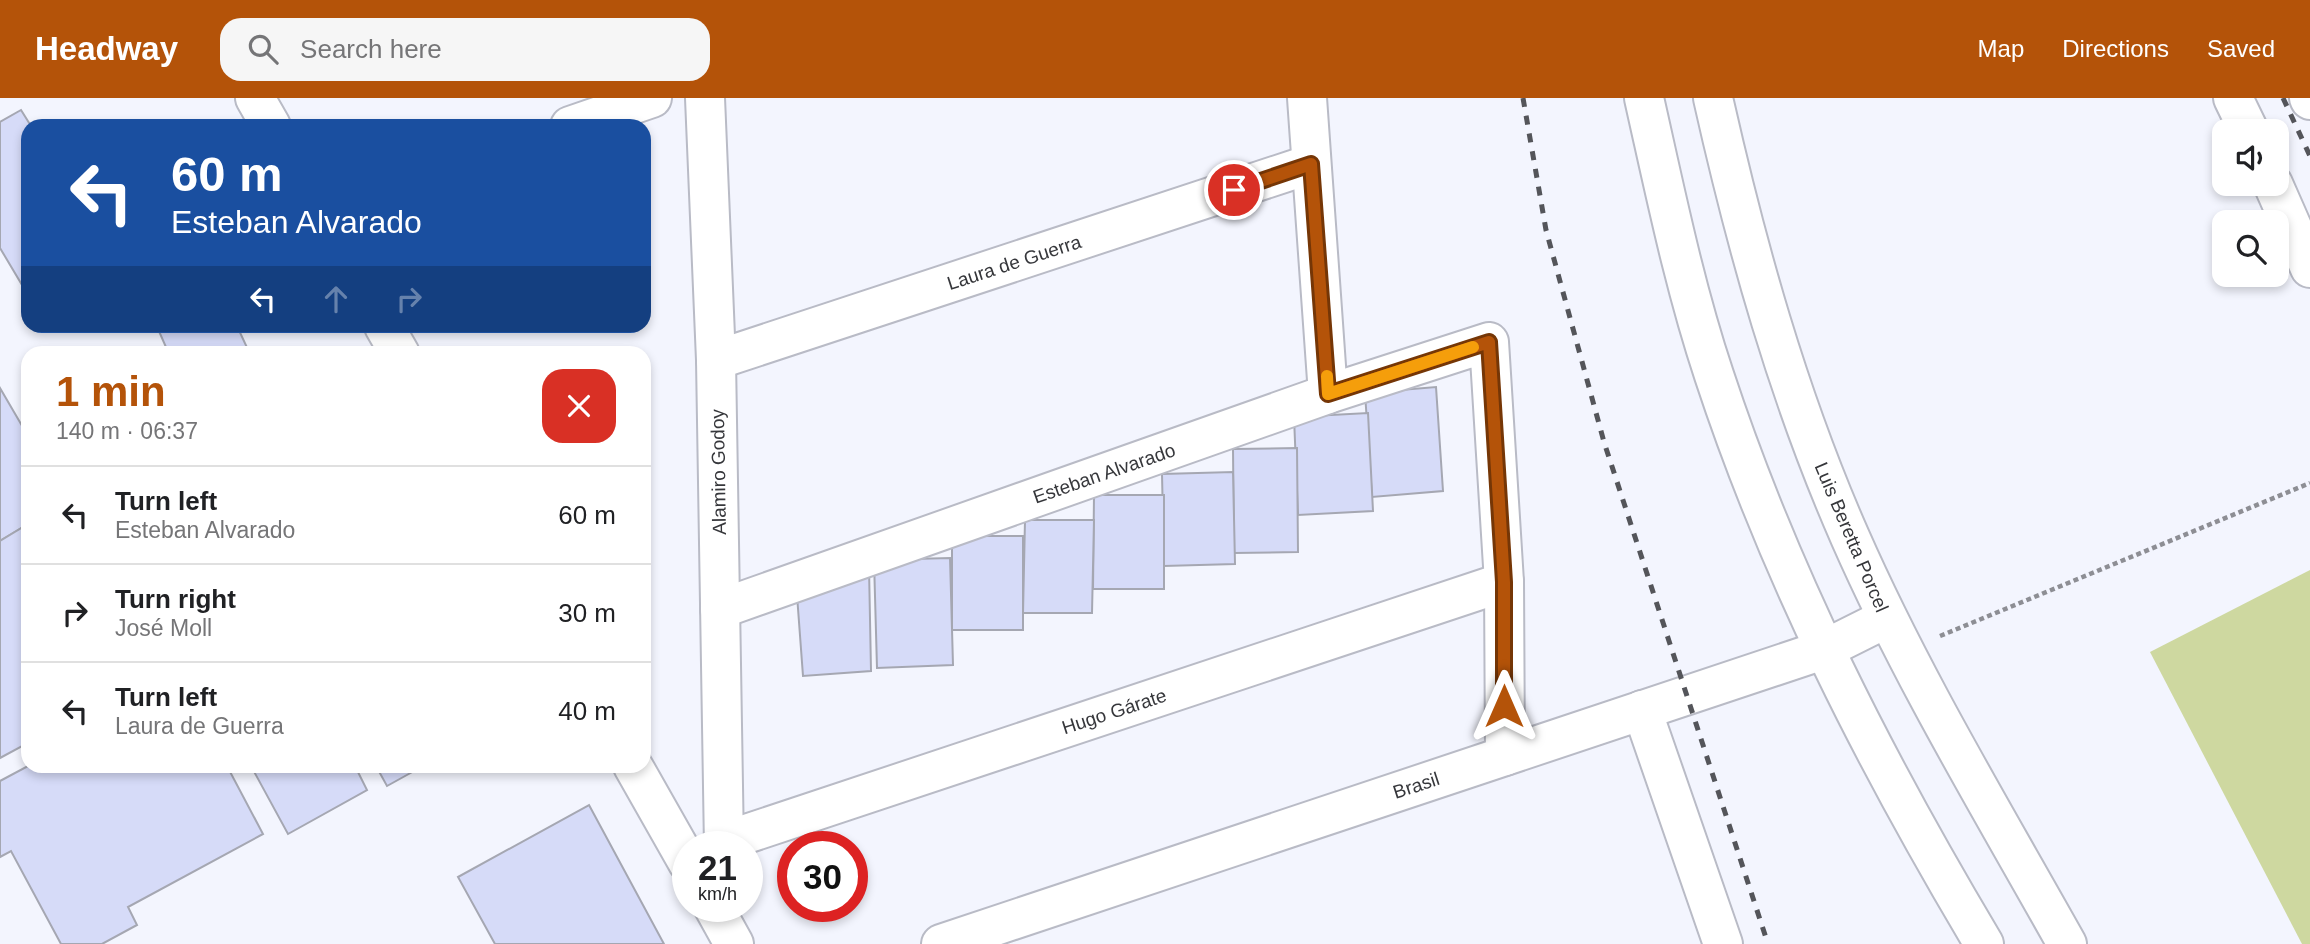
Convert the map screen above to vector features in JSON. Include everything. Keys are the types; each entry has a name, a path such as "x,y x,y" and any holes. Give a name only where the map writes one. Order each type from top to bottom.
{"street":[{"path":"255,98 267,119"},
{"name":"Alamiro Godoy","path":"705,98 716,360 724,831"},
{"path":"1307,98 1328,394"},
{"path":"1644,98 1689,289 1714,375 1776,542 1823,650 1938,867 1984,944"},
{"name":"Luis Beretta Porcel","path":"1713,98 1748,245 1793,391 1850,537 1895,635 2067,944"},
{"path":"2233,98 2243,119"},
{"path":"588,119 630,102"},
{"name":"Laura de Guerra","path":"716,360 1311,164"},
{"path":"2278,196 2310,268"},
{"name":"Esteban Alvarado","path":"720,609 1328,394 1489,342 1504,582"},
{"path":"1504,582 1505,756"},
{"name":"Hugo Gárate","path":"763,831 1504,582"},
{"name":"Brasil","path":"941,944 1021,931 1505,756 1823,650 1895,635"},
{"path":"1642,710 1723,944"},
{"path":"637,773 672,835"}],"path":[{"path":"1895,635 2310,483"}],"green space":[{"path":"2310,570 2310,944 2302,944 2150,652"}],"building":[{"path":"21,110 27,119 21,119 21,283 0,248 0,122"},
{"path":"160,333 240,333 246,346 165,346"},
{"path":"1436,387 1443,491 1372,497 1365,393"},
{"path":"0,388 21,424 21,528 0,541"},
{"path":"1368,413 1373,511 1298,515 1294,417"},
{"path":"1297,448 1298,552 1234,553 1233,449"},
{"path":"1233,472 1235,564 1164,566 1162,474"},
{"path":"1094,495 1164,495 1164,589 1093,589"},
{"path":"1025,520 1094,520 1092,613 1023,613"},
{"path":"21,528 21,747 0,758 0,541"},
{"path":"952,536 1023,536 1023,630 952,630"},
{"path":"950,558 953,665 877,668 874,560"},
{"path":"869,567 871,671 803,676 797,595"},
{"path":"21,770 21,773 231,773 263,834 128,907 137,925 102,944 61,944 11,851 0,857 0,781"},
{"path":"255,773 358,773 367,790 288,834"},
{"path":"380,773 410,773 387,786"},
{"path":"589,805 664,944 495,944 458,877"}],"railway":[{"path":"1523,98 1546,230 1604,442 1768,944"},
{"path":"2283,98 2310,156"}],"slow traffic":[{"path":"1327,376 1328,394 1473,347"}],"route":[{"path":"1234,190 1311,164 1328,394 1489,342 1504,582 1504,706"}]}
